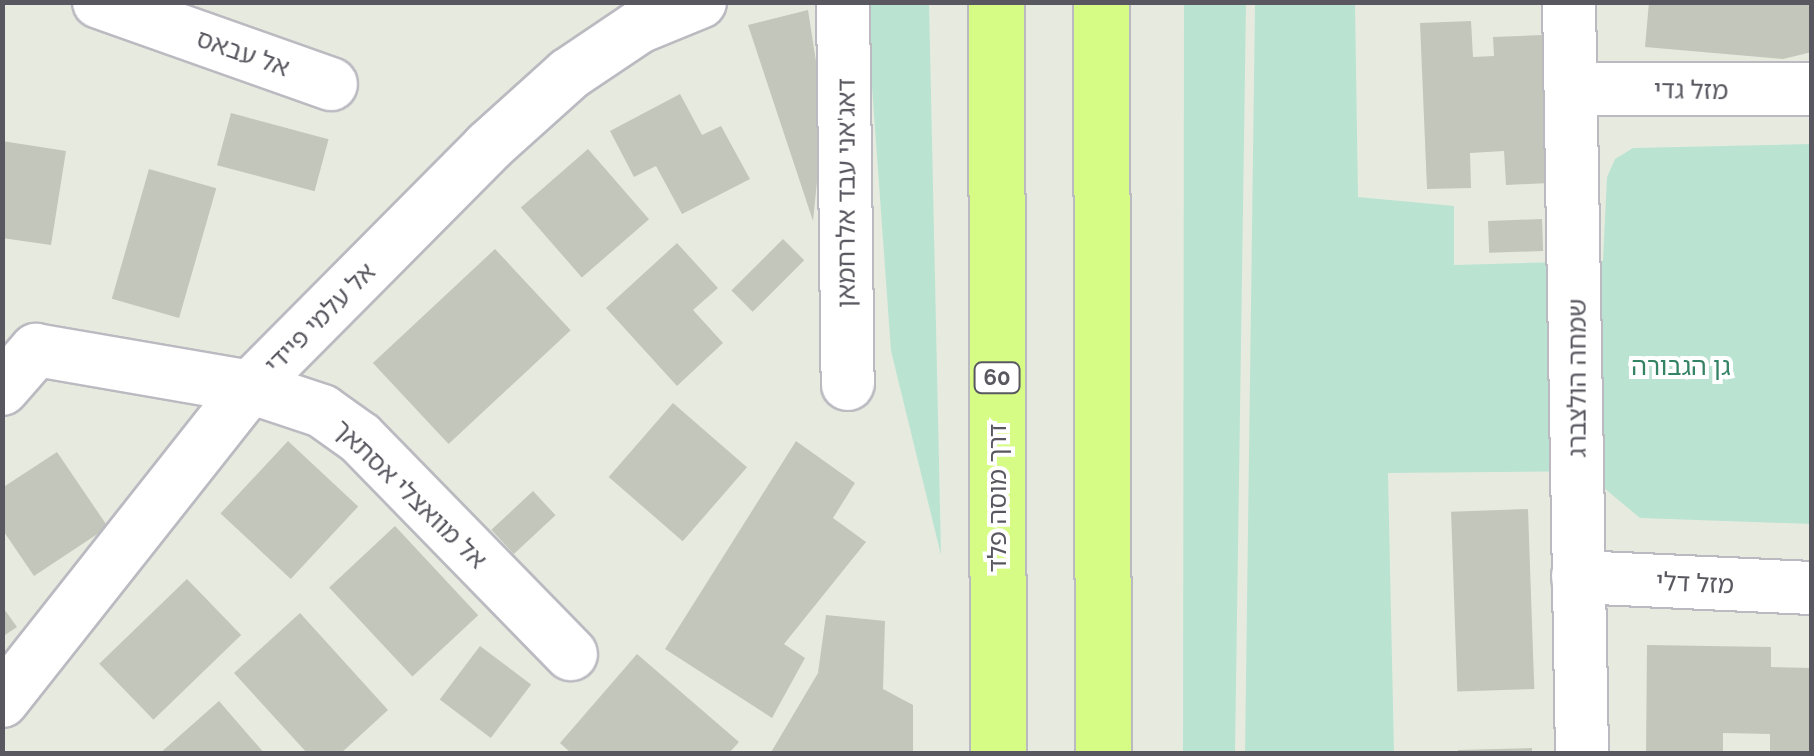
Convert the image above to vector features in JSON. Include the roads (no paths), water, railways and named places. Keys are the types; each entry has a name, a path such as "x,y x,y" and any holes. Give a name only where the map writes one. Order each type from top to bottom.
{"highway":[{"name":"דרך מוסה פלד","path":"996,2 998,754"},
{"path":"1101,2 1103,754"}],"street":[{"name":"אל עבאס","path":"99,2 330,84"},
{"name":"אל עלמי פיידי","path":"2,701 250,387 568,74 639,27 700,2"},
{"name":"דאג'אני עבד אלרחמאן","path":"843,2 848,384"},
{"name":"שמחה הולצברג","path":"1569,2 1582,754"},
{"name":"מזל גדי","path":"1571,88 1812,90"},
{"name":"אל מוואצלי אסתאך","path":"2,389 19,347 250,387 322,411 360,438 571,654"},
{"name":"מזל דלי","path":"1578,577 1812,588"}],"park label":[{"name":"גן הגבורה","path":"1681,366"}]}
